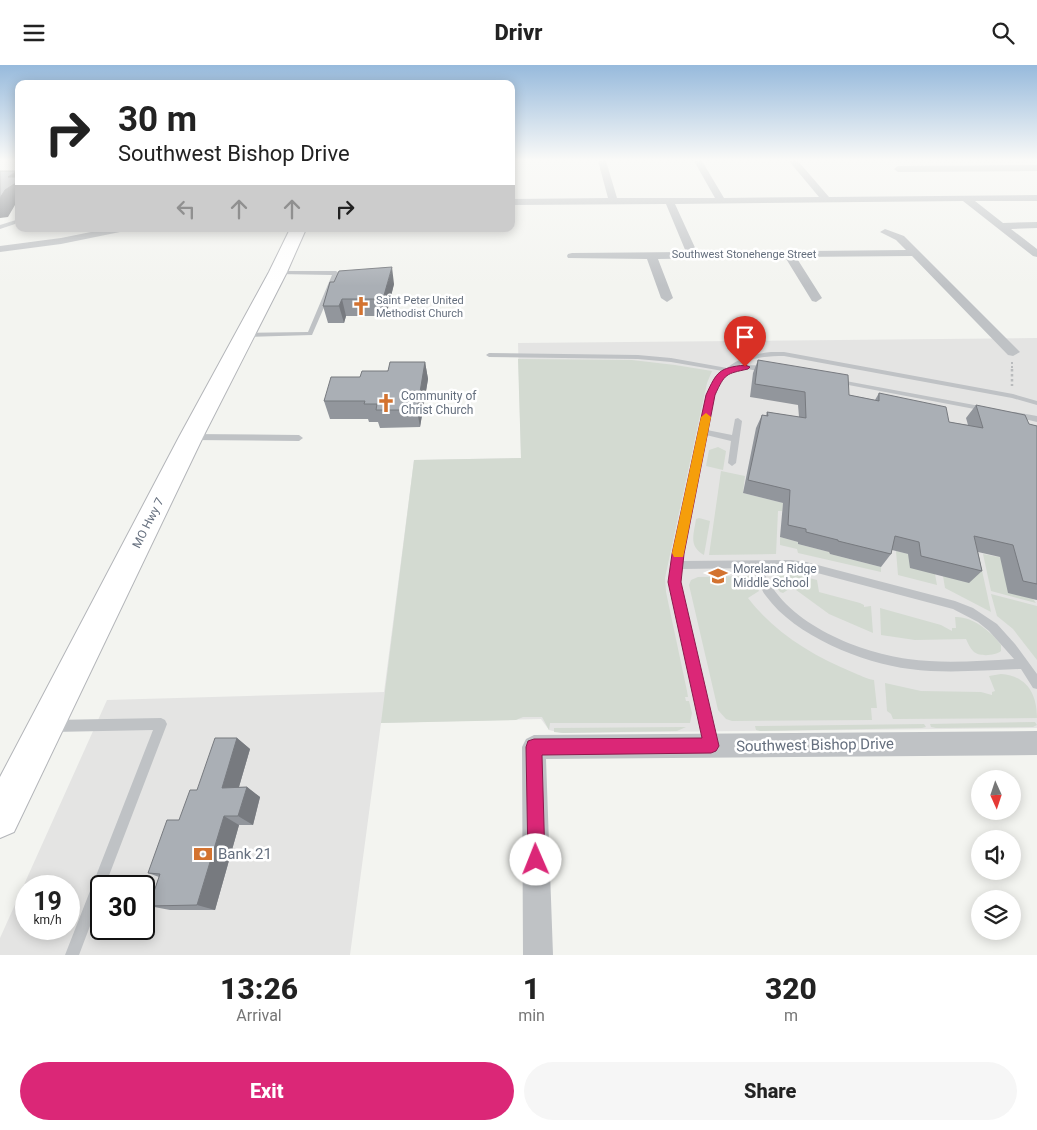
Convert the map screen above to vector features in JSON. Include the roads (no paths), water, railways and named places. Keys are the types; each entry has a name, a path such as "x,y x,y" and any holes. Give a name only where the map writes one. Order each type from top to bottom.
{"main road":[{"name":"MO Hwy 7","path":"0,818 191,437 278,272 297,232"}],"street":[{"path":"669,203 693,255"},
{"path":"971,203 1037,254"},
{"path":"1001,226 1037,225"},
{"path":"0,249 107,232"},
{"path":"885,232 900,238 1012,357"},
{"path":"0,244 36,244"},
{"name":"Southwest Stonehenge Street","path":"572,256 915,253"},
{"path":"788,254 816,298"},
{"path":"652,255 667,298"},
{"name":"Southwest Bishop Drive","path":"538,955 534,747 1037,743"}],"lane":[{"path":"0,227 15,222"},
{"path":"244,335 310,334 336,273 278,272"},
{"path":"711,746 674,582 710,395 717,381 727,370 736,363 752,357 765,354 784,354 1013,396 1037,403"},
{"path":"489,355 638,357 679,361 727,370 745,367 778,370"},
{"path":"834,381 990,410"},
{"path":"1010,413 1037,419"},
{"path":"732,463 738,421"},
{"path":"703,432 736,439"},
{"path":"191,437 299,438"},
{"path":"676,565 756,564 806,566 955,605 970,611 1000,633 1037,684"},
{"path":"756,564 770,594 782,608 810,628 846,646 884,659 928,666 1024,664"},
{"path":"46,726 161,724 72,955"}],"place":[{"name":"Saint Peter United Methodist Church","path":"361,306"},
{"name":"Community of Christ Church","path":"386,403"},
{"name":"Moreland Ridge Middle School","path":"718,576"},
{"name":"Bank 21","path":"203,854"}]}
